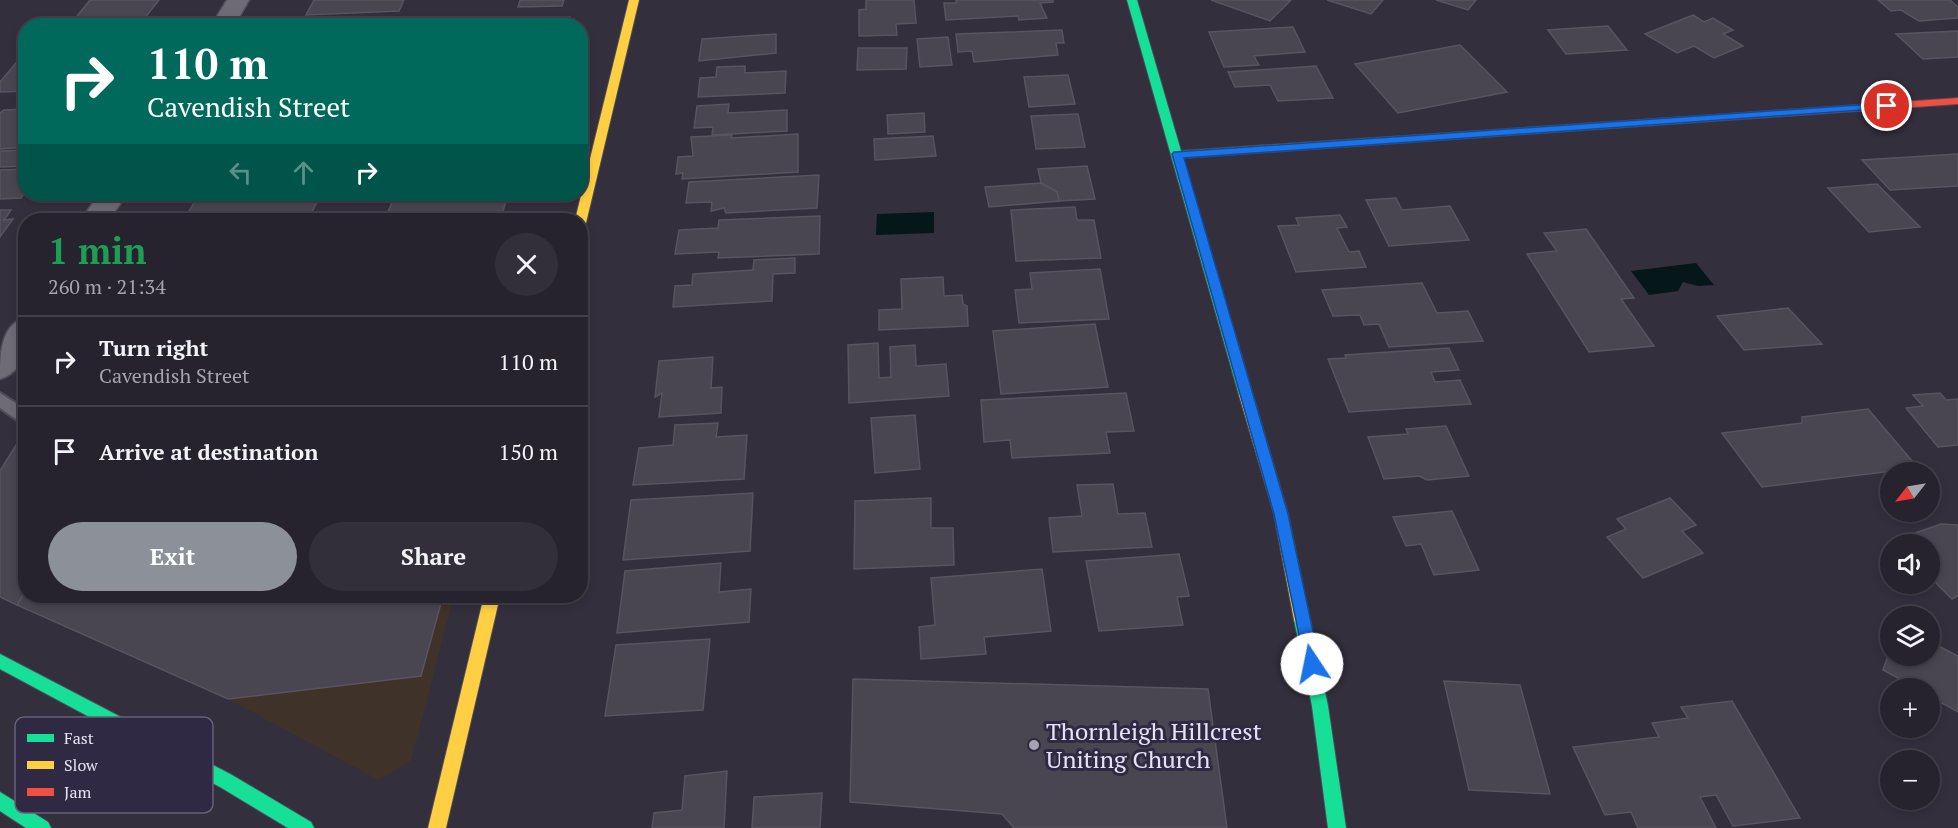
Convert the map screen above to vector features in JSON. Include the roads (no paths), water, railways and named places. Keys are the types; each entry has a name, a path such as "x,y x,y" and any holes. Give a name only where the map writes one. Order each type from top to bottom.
{"main road":[{"path":"588,189 633,0"},
{"path":"1132,0 1281,514 1320,706 1337,828"},
{"path":"1178,154 1958,101"},
{"path":"437,828 490,603"},
{"path":"0,661 105,717"},
{"path":"213,774 305,828"},
{"path":"0,801 15,811"},
{"path":"19,813 42,828"}],"street":[{"path":"227,18 238,0"},
{"path":"0,367 18,340"}],"lane":[{"path":"0,399 18,414"}],"place":[{"name":"Thornleigh Hillcrest Uniting Church","path":"1034,745"}]}
